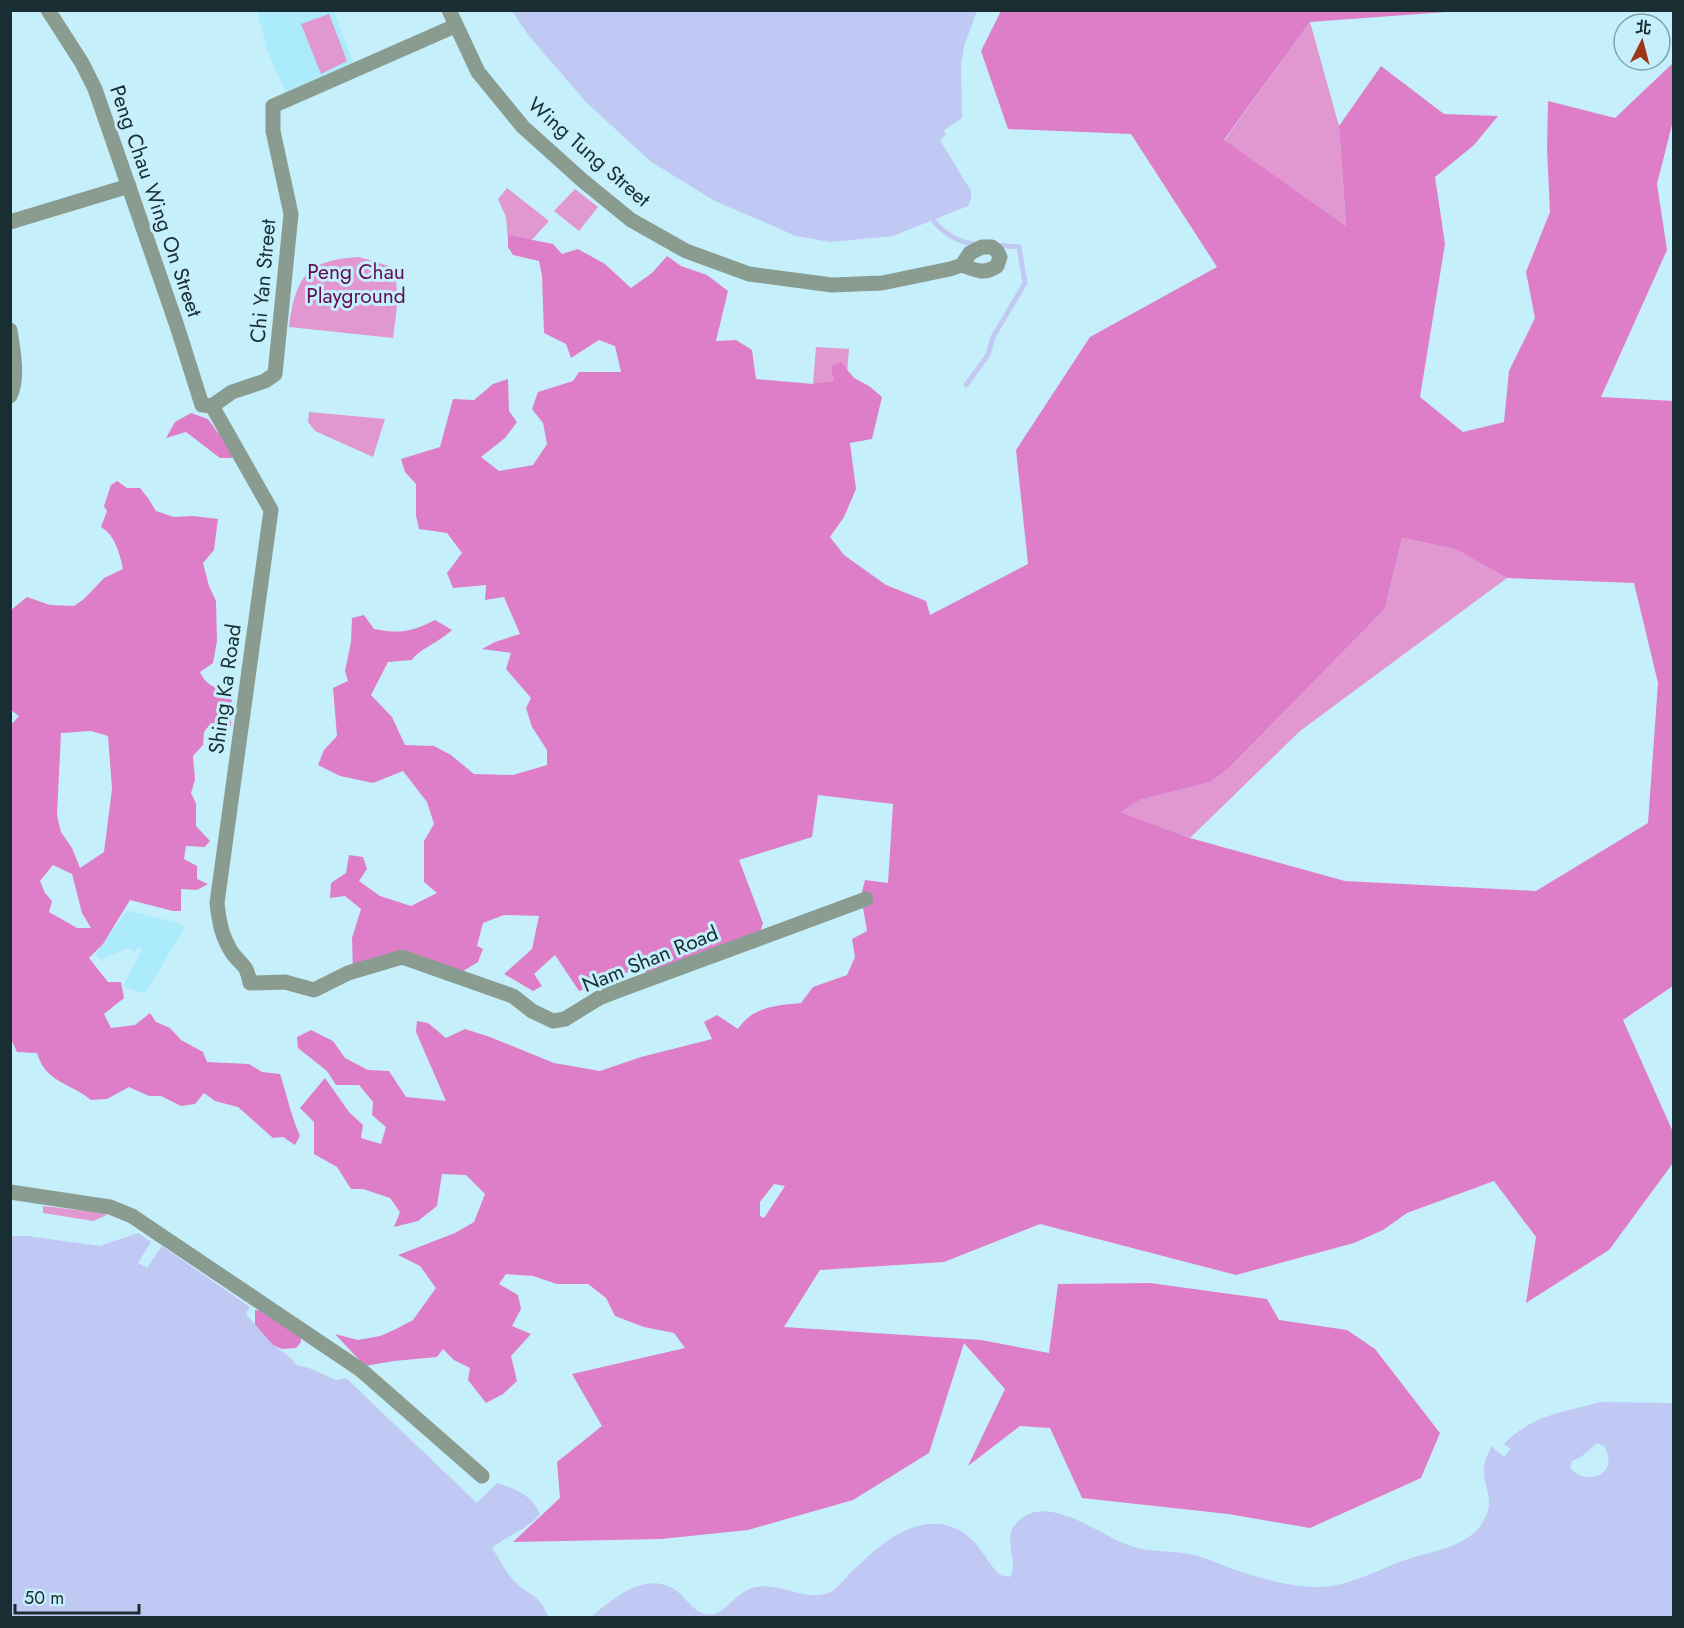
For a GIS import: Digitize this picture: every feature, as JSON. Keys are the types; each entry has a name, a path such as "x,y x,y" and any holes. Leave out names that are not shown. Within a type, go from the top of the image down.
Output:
{"street":[{"name":"Peng Chau Wing On Street","path":"48,10 82,63 95,89 202,405 212,406"},
{"name":"Wing Tung Street","path":"449,10 478,72 523,127 631,220 686,251 749,274 832,285 882,283 962,265"},
{"name":"Chi Yan Street","path":"212,406 232,392 265,381 275,374 291,214 273,131 273,106 455,26"},
{"path":"10,222 129,186"},
{"path":"10,330 15,366 14,384 10,396"},
{"name":"Shing Ka Road","path":"212,406 271,510 217,903 222,935 247,969 250,983"},
{"name":"Nam Shan Road","path":"250,983 285,982 314,990 348,973 402,957 513,996 539,1015 559,1021 617,991 866,899"},
{"path":"10,1192 110,1207 132,1216 361,1370 482,1476"}],"shaded area":[{"path":"257,11 334,11 353,62 286,92 268,53"},
{"path":"512,11 977,11 964,46 961,65 962,118 944,130 946,135 940,140 971,191 971,199 968,206 893,236 830,242 796,236 713,200 650,161 586,102 529,36"},
{"path":"1001,11 1460,11 1310,22 1224,140 1346,226 1339,126 1381,66 1444,114 1498,116 1474,145 1435,177 1445,244 1420,397 1463,432 1504,422 1509,371 1535,318 1526,272 1550,212 1547,149 1548,101 1615,118 1664,72 1672,72 1673,63 1673,121 1657,184 1667,250 1601,397 1673,401 1673,986 1623,1020 1673,1132 1673,1163 1609,1250 1526,1303 1536,1237 1494,1181 1407,1213 1383,1230 1354,1243 1236,1275 1040,1224 944,1262 820,1270 784,1327 981,1340 1049,1353 1058,1284 1150,1283 1267,1299 1279,1320 1347,1330 1375,1349 1440,1433 1421,1478 1310,1528 1228,1514 1082,1498 1050,1428 1020,1426 968,1466 1005,1389 964,1343 929,1453 853,1500 748,1530 661,1539 513,1542 560,1498 557,1462 602,1426 572,1374 685,1348 674,1333 644,1327 615,1316 606,1298 588,1284 557,1284 533,1276 506,1274 499,1284 518,1295 521,1309 512,1326 531,1334 511,1356 517,1381 503,1394 486,1403 468,1380 470,1368 454,1360 443,1349 437,1357 365,1366 335,1334 358,1340 380,1336 413,1320 436,1288 420,1266 398,1255 455,1233 474,1222 485,1194 466,1175 442,1174 437,1206 418,1221 394,1227 400,1212 390,1198 363,1189 351,1189 337,1167 314,1154 314,1122 300,1108 325,1078 349,1112 363,1125 361,1138 381,1144 386,1127 372,1115 373,1102 359,1085 336,1085 327,1071 298,1048 297,1037 311,1030 333,1041 345,1058 368,1070 389,1071 406,1097 446,1101 416,1032 417,1021 428,1023 446,1038 465,1029 554,1063 600,1071 641,1057 712,1039 704,1022 717,1015 738,1029 750,1016 766,1008 801,1003 813,987 847,975 855,957 852,939 867,931 861,896 865,880 888,883 893,804 818,795 812,837 739,860 763,923 759,935 652,972 629,972 579,991 555,955 534,974 542,986 533,991 504,974 532,949 539,916 504,915 483,923 477,946 483,949 478,962 460,973 402,962 353,972 352,938 361,909 345,896 330,898 331,883 346,873 349,855 363,857 367,869 359,881 380,896 411,906 437,893 424,882 424,841 434,824 427,802 403,771 373,783 340,776 318,765 324,750 337,736 333,688 348,681 345,671 351,642 352,618 364,615 374,629 383,631 405,631 435,620 452,630 412,660 388,662 371,695 392,717 405,745 434,746 451,755 474,774 513,775 547,765 547,750 532,727 526,708 531,698 506,669 511,653 482,649 520,634 504,597 485,600 486,585 453,588 447,573 462,553 447,533 419,529 416,516 416,484 405,472 401,459 440,447 453,399 474,400 493,384 508,379 509,411 517,422 505,438 481,457 499,471 533,465 547,444 543,423 532,409 538,392 573,381 579,372 621,372 615,346 599,340 571,358 566,344 544,333 542,276 539,261 513,255 508,247 508,235 553,244 562,254 578,249 605,264 631,288 652,273 667,256 681,266 707,275 728,291 716,341 736,340 752,350 756,379 813,384 834,381 831,367 841,362 854,378 869,386 882,397 872,439 850,443 856,489 844,517 830,537 844,555 886,585 926,601 930,615 1028,564 1016,450 1090,337 1217,267 1131,134 1008,129 981,51","holes":["1402,538 1455,549 1507,578 1634,583 1658,683 1648,823 1536,891 1345,881 1190,838 1120,812 1140,800 1211,782 1229,768 1385,609","774,1184 785,1186 764,1218 760,1216 760,1202"]},
{"path":"191,413 208,419 218,433 228,435 237,447 232,458 220,458 186,432 166,438 175,422"},
{"path":"117,481 127,488 140,488 156,511 174,517 193,516 218,519 214,550 203,563 216,601 217,641 213,663 200,672 213,686 232,688 231,726 211,723 204,732 203,745 193,756 195,780 191,793 196,803 196,826 210,841 205,847 186,846 184,859 197,866 197,879 208,884 197,890 181,889 181,911 130,900 103,944 89,958 108,982 121,982 124,998 104,1014 111,1028 135,1025 150,1013 156,1022 170,1028 181,1040 203,1052 207,1062 249,1064 262,1072 280,1074 300,1136 295,1145 283,1137 273,1138 238,1107 215,1101 204,1093 195,1104 181,1106 161,1096 149,1096 129,1087 107,1099 91,1100 52,1076 41,1063 37,1053 17,1052 11,1039 10,726 19,716 11,710 11,610 27,597 50,605 74,606 104,578 123,569 113,540 101,527 107,511 104,506 111,485","holes":["91,731 108,736 112,789 104,852 80,868 72,848 61,832 57,815 61,733","53,865 72,874 82,913 91,928 77,928 49,912 52,901 45,893 40,881"]},
{"path":"127,910 185,927 145,994 123,986 142,950 138,947 134,952 128,948 101,960 95,955"},
{"path":"138,1233 151,1242 138,1263 147,1268 162,1246 250,1307 246,1314 273,1345 291,1358 296,1365 336,1380 346,1378 477,1503 497,1483 517,1490 527,1497 540,1514 529,1525 492,1548 510,1576 541,1603 548,1617 11,1617 11,1236 100,1246"},
{"path":"255,1310 268,1311 300,1334 301,1342 296,1348 282,1349 263,1341 255,1325"},
{"path":"1600,1402 1673,1403 1673,1617 591,1617 609,1602 631,1589 654,1583 677,1591 693,1607 705,1614 718,1612 742,1593 756,1587 766,1586 804,1594 823,1594 833,1591 874,1551 890,1539 907,1530 924,1525 942,1525 961,1531 978,1546 1000,1575 1009,1577 1013,1566 1010,1544 1012,1529 1025,1516 1037,1512 1065,1515 1131,1546 1146,1550 1194,1555 1275,1581 1307,1587 1341,1584 1448,1547 1467,1538 1475,1532 1486,1516 1489,1502 1484,1468 1491,1446 1504,1457 1511,1449 1504,1444 1525,1427 1561,1412","holes":["1597,1443 1604,1446 1608,1465 1598,1476 1582,1476 1570,1467 1572,1461 1581,1457"]}],"green space":[{"path":"329,14 347,61 321,74 301,24"},
{"path":"1310,22 1339,126 1346,226 1224,141"},
{"path":"507,188 549,221 530,242 508,240 506,217 498,199"},
{"path":"575,189 598,207 579,231 554,211"},
{"name":"Peng Chau Playground","path":"359,257 392,267 397,294 393,338 289,327 295,295 307,274 315,267 327,262"},
{"path":"816,347 849,349 846,386 813,384"},
{"path":"309,412 385,419 373,457 315,431 308,422"},
{"path":"1402,538 1455,549 1507,578 1300,731 1190,838 1119,812 1140,800 1211,782 1229,768 1385,609"},
{"path":"43,1206 107,1215 93,1221 43,1213"}],"waterway":[{"path":"933,220 951,236 974,244"},
{"path":"966,385 988,355 993,337 1025,283 1019,247 995,245"}]}
